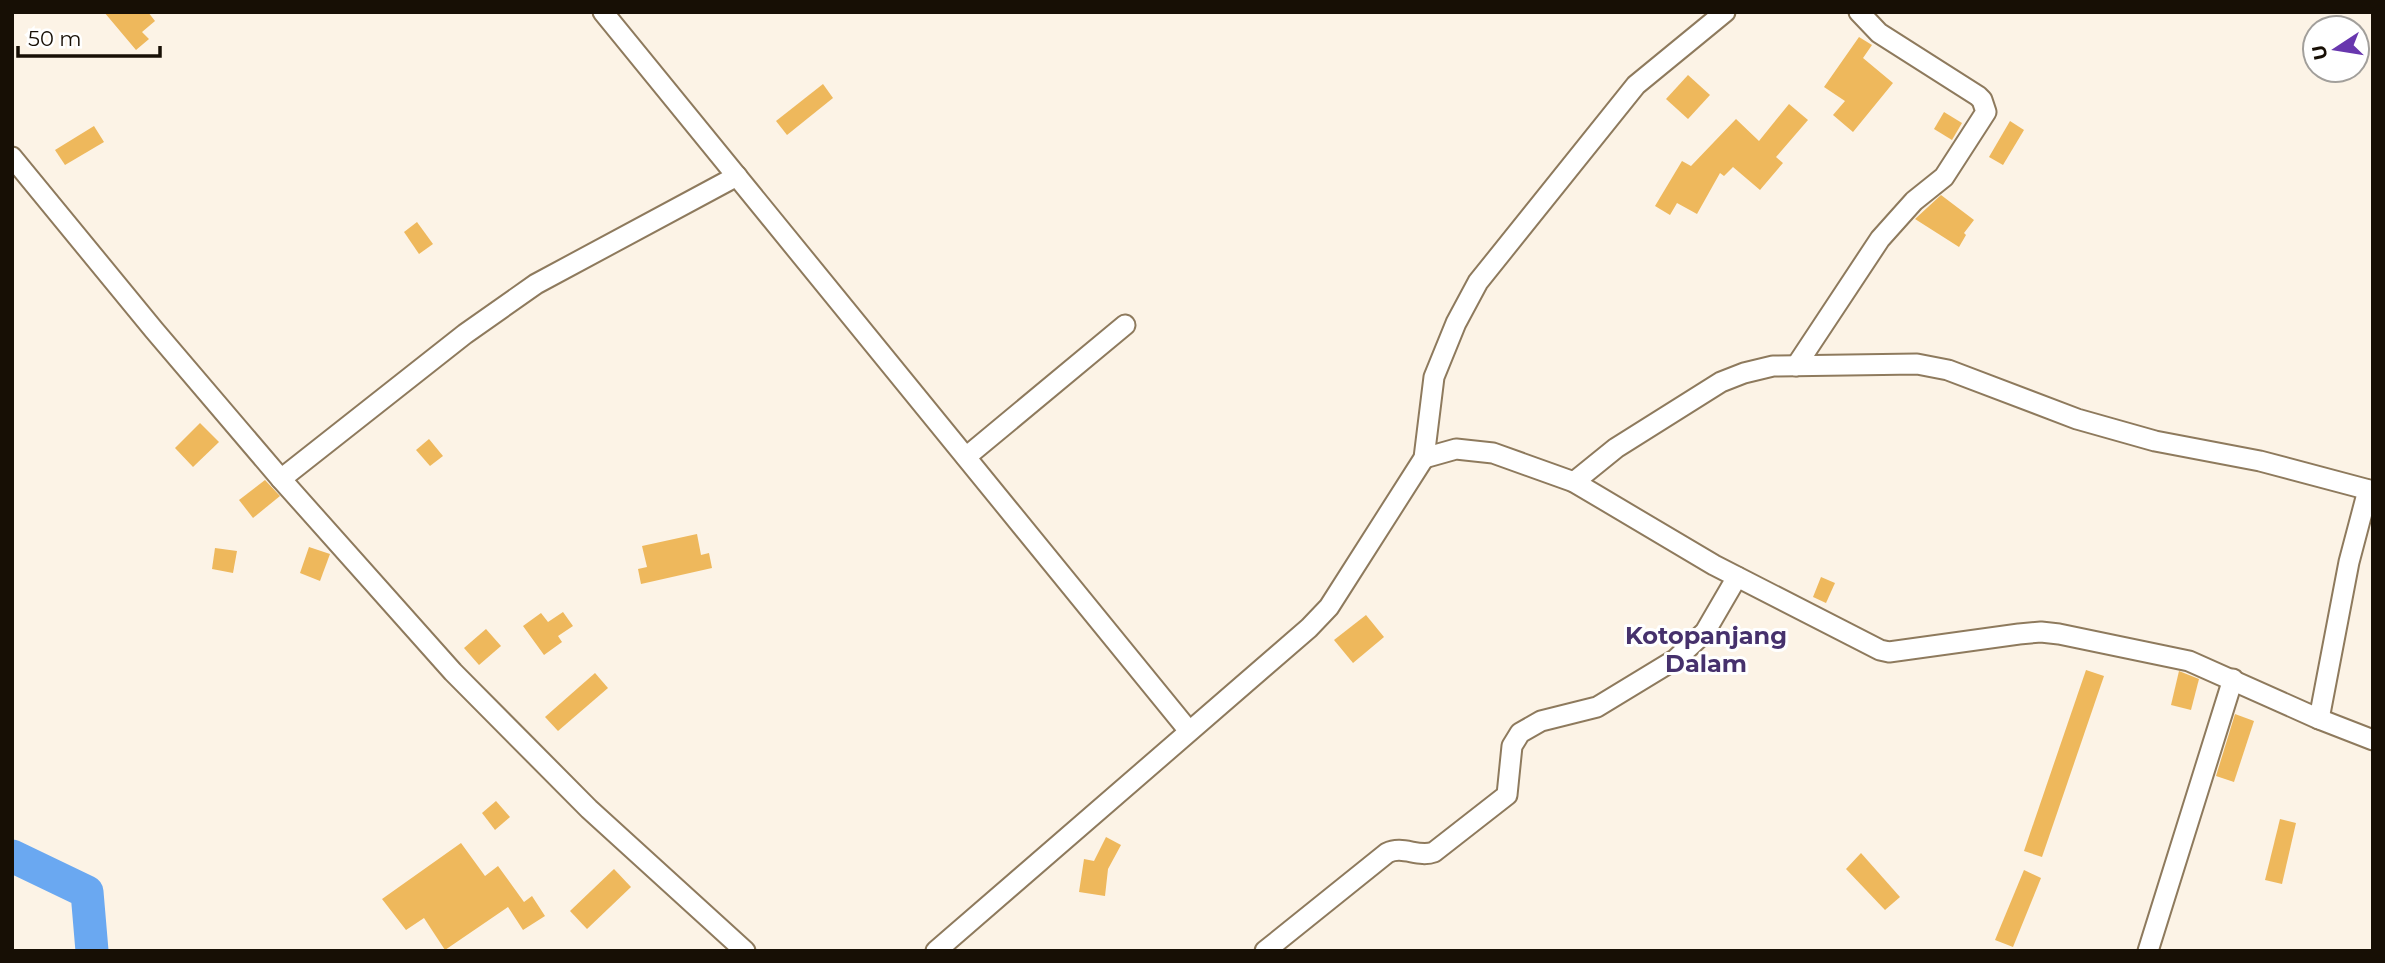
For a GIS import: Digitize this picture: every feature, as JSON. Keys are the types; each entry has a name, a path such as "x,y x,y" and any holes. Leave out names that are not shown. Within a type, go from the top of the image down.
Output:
{"street":[{"path":"603,12 1189,731"},
{"path":"936,951 1309,628 1329,607 1341,584 1424,458 1434,377 1456,323 1478,282 1636,85 1725,12"},
{"path":"1796,366 1881,239 1913,201 1944,177 1986,113 1978,96 1879,33 1859,12"},
{"path":"12,157 145,320 281,479 453,672 589,809 745,951"},
{"path":"281,479 465,334 536,285 737,176"},
{"path":"966,457 1125,325"},
{"path":"1574,482 1616,447 1721,382 1744,373 1773,366 1917,364 1948,370 2077,419 2155,441 2260,461 2370,490 2349,562 2319,719"},
{"path":"1424,458 1456,449 1493,453 1574,482 1737,577 1889,652 2019,634 2059,634 2189,661 2373,740"},
{"path":"1265,951 1387,853 1401,850 1424,855 1434,852 1497,804 1509,791 1512,746 1520,733 1541,721 1597,707 1676,659 1706,632 1737,577"},
{"path":"2148,951 2233,679"}],"building":[{"path":"104,12 148,12 155,21 142,32 149,39 136,50"},
{"path":"1859,37 1872,45 1863,58 1893,83 1853,132 1833,115 1845,101 1824,87"},
{"path":"1688,75 1710,95 1688,119 1666,99"},
{"path":"823,84 833,98 787,135 776,121"},
{"path":"1789,104 1808,120 1776,157 1783,163 1760,190 1733,167 1724,176 1720,173 1697,214 1677,203 1670,215 1655,206 1682,161 1691,166 1736,119 1759,141"},
{"path":"1944,112 1962,123 1952,140 1934,129"},
{"path":"2010,121 2024,130 2003,165 1989,157"},
{"path":"94,126 104,142 65,165 55,150"},
{"path":"1941,195 1974,220 1964,233 1966,235 1959,247 1915,219"},
{"path":"417,222 433,244 419,254 404,232"},
{"path":"200,423 219,442 193,467 175,448"},
{"path":"429,439 443,456 430,466 416,450"},
{"path":"265,480 280,496 253,518 239,500"},
{"path":"697,534 701,555 709,553 712,568 641,584 638,569 647,567 642,546"},
{"path":"309,547 330,554 320,581 300,573"},
{"path":"215,548 237,551 233,573 212,569"},
{"path":"1821,577 1835,583 1826,603 1813,597"},
{"path":"563,612 573,626 558,636 562,642 544,655 523,626 541,613 548,622"},
{"path":"1366,615 1384,637 1353,663 1334,640"},
{"path":"486,629 501,646 479,665 464,648"},
{"path":"2086,670 2104,676 2042,857 2024,851"},
{"path":"2179,671 2199,679 2191,710 2171,705"},
{"path":"595,673 608,688 558,731 545,717"},
{"path":"2235,714 2254,721 2234,782 2216,776"},
{"path":"496,801 510,817 495,830 482,813"},
{"path":"2280,819 2296,823 2282,884 2265,880"},
{"path":"1106,837 1121,845 1108,869 1105,896 1079,892 1084,859 1094,861"},
{"path":"461,843 485,876 498,866 524,902 532,896 545,916 523,930 508,907 445,950 424,918 406,930 382,899"},
{"path":"1861,853 1900,897 1885,910 1846,869"},
{"path":"614,869 631,887 587,929 570,911"},
{"path":"2024,870 2041,878 2013,947 1995,940"}],"waterway":[{"path":"12,856 87,892 92,951"}],"district":[{"name":"Kotopanjang Dalam","path":"1706,649"}]}
